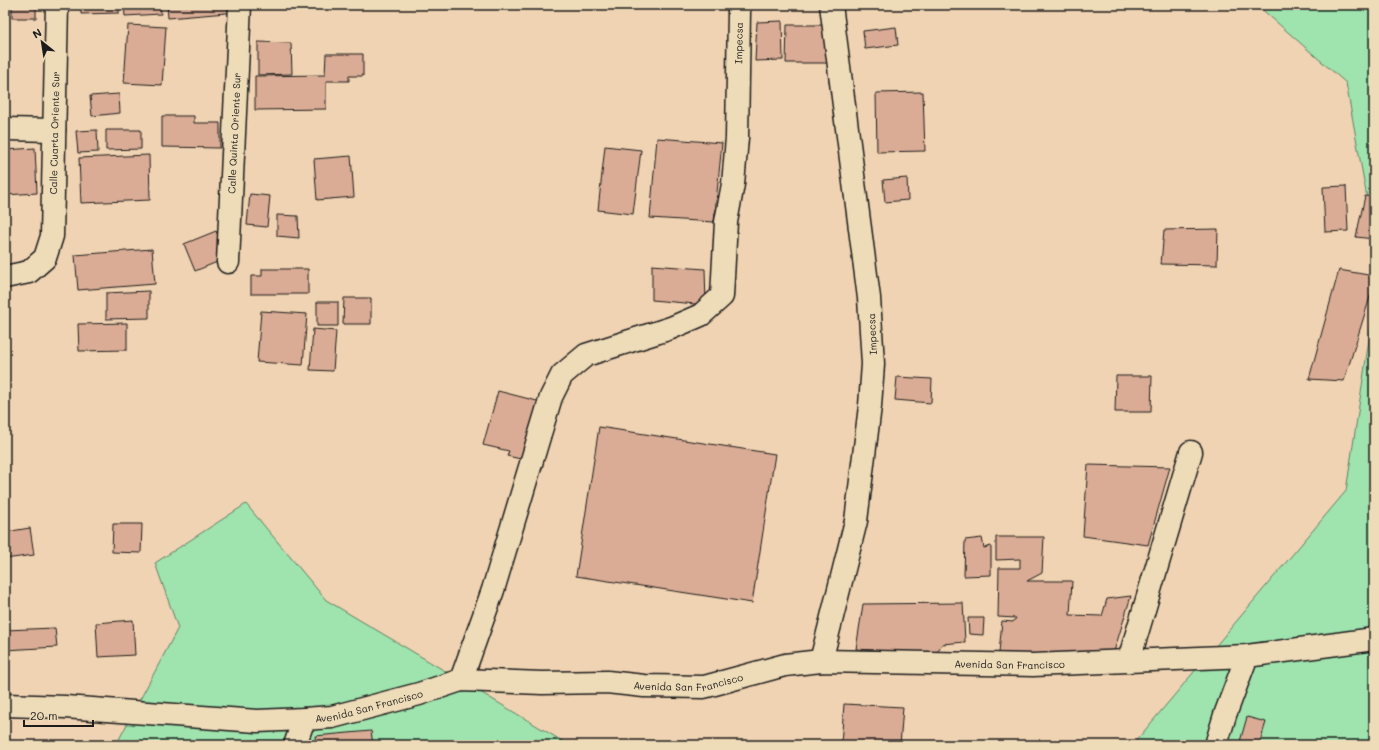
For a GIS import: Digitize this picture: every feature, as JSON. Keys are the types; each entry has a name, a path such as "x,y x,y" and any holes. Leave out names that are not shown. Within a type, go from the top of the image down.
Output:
{"street":[{"name":"Calle Cuarta Oriente Sur","path":"5,277 29,272 45,258 52,236 57,5"},
{"name":"Calle Quinta Oriente Sur","path":"228,262 240,5"},
{"name":"Impecsa","path":"461,680 493,590 551,397 562,375 586,355 671,328 700,315 722,296 726,222 733,184 737,138 740,5"},
{"name":"Impecsa","path":"821,660 856,521 874,364 870,298 831,5"},
{"path":"5,129 54,130"},
{"path":"1129,660 1191,452"},
{"name":"Avenida San Francisco","path":"5,704 257,721 304,719 339,715 419,694 461,680 542,683 607,682 644,686 704,687 785,665 821,660 1033,665 1247,656 1374,639"},
{"path":"1216,745 1225,715 1247,656"},
{"path":"295,745 304,719"}],"green space":[{"path":"1257,5 1374,5 1374,236 1346,83"},
{"path":"1374,307 1374,745 1131,745 1346,491"},
{"path":"246,504 326,600 569,745 116,745 178,628 155,563"}],"building":[{"path":"12,5 36,5 36,18 12,18"},
{"path":"81,5 119,5 119,13 81,14"},
{"path":"124,5 160,5 161,14 125,16"},
{"path":"167,5 237,5 238,12 168,18"},
{"path":"782,21 783,60 755,61 757,22"},
{"path":"128,25 166,27 162,85 124,83"},
{"path":"787,25 832,25 831,63 786,63"},
{"path":"896,27 898,45 865,49 863,31"},
{"path":"258,42 291,43 292,74 258,75"},
{"path":"326,54 363,54 363,76 349,76 349,81 326,81 326,109 255,110 255,76 325,75"},
{"path":"923,92 925,151 877,152 876,93"},
{"path":"119,94 120,113 92,116 90,96"},
{"path":"162,116 194,116 194,123 220,123 220,148 162,147"},
{"path":"97,130 98,152 78,153 76,131"},
{"path":"106,130 141,130 141,149 106,150"},
{"path":"657,138 722,143 714,222 650,218"},
{"path":"605,146 641,150 633,214 598,210"},
{"path":"35,148 37,193 5,195 5,150"},
{"path":"149,155 150,200 81,203 79,158"},
{"path":"351,156 354,197 317,200 314,159"},
{"path":"907,178 908,200 885,202 883,180"},
{"path":"1346,186 1348,231 1325,232 1323,187"},
{"path":"250,194 270,196 267,227 247,225"},
{"path":"1365,196 1374,197 1374,239 1356,237"},
{"path":"277,215 298,216 299,238 277,236"},
{"path":"1218,229 1217,265 1161,264 1164,230"},
{"path":"216,231 227,258 195,271 184,244"},
{"path":"152,249 155,284 78,290 75,255"},
{"path":"652,265 705,269 706,305 652,300"},
{"path":"262,269 308,269 308,294 251,294 251,276 262,276"},
{"path":"1339,270 1374,276 1374,284 1344,381 1309,379"},
{"path":"149,291 149,318 106,319 106,293"},
{"path":"344,298 371,298 371,324 343,324"},
{"path":"317,302 338,302 338,326 317,326"},
{"path":"261,311 307,314 303,365 257,362"},
{"path":"127,323 127,350 79,351 78,324"},
{"path":"313,329 336,331 333,371 310,370"},
{"path":"1116,376 1152,376 1151,412 1115,412"},
{"path":"897,377 932,379 931,403 895,400"},
{"path":"498,391 545,403 530,461 507,456 509,451 483,445"},
{"path":"599,427 775,454 752,603 576,576"},
{"path":"1088,465 1170,467 1148,545 1083,536"},
{"path":"113,524 142,524 141,553 112,552"},
{"path":"30,528 34,555 5,559 5,532"},
{"path":"996,537 1044,537 1042,573 1027,581 1072,581 1070,615 1102,616 1107,599 1131,596 1112,658 999,653 1002,621 1013,622 1016,618 998,617 999,568 1020,568 1020,559 996,560"},
{"path":"982,538 984,548 991,546 991,575 964,576 965,540"},
{"path":"963,603 965,642 942,644 936,654 856,649 863,604"},
{"path":"968,618 984,618 983,635 969,634"},
{"path":"133,620 135,655 98,657 96,623"},
{"path":"55,628 57,647 5,650 5,630"},
{"path":"844,704 903,707 900,745 841,745"},
{"path":"1247,717 1266,722 1259,745 1239,745"},
{"path":"371,731 373,745 316,745 315,736"}]}
